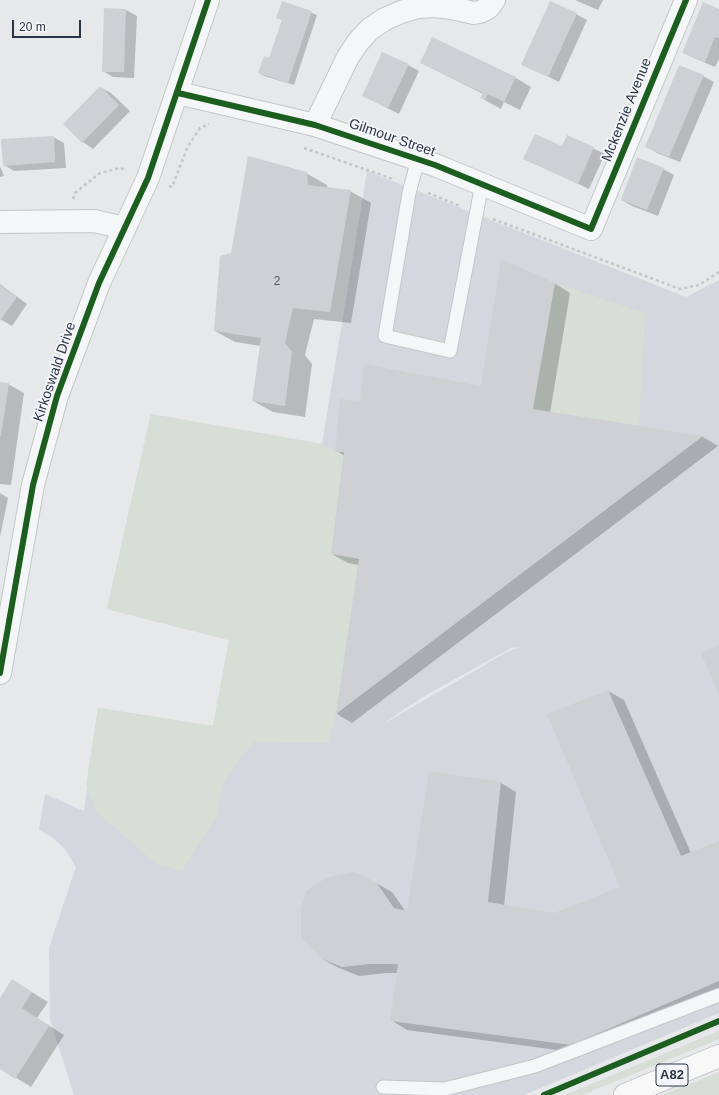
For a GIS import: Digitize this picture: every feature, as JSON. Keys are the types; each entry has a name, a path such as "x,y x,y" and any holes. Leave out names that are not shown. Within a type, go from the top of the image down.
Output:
{"main road":[{"name":"A82","path":"625,1095 719,1056"}],"street":[{"name":"Kirkoswald Drive","path":"0,673 33,485 57,396 99,283 148,178 208,0"},
{"path":"315,125 348,57 358,42 370,29 385,19 418,7 435,6 474,13 488,8 494,0"},
{"name":"Mckenzie Avenue","path":"591,229 686,0"},
{"name":"Gilmour Street","path":"178,92 315,125 418,159 591,229"},
{"path":"0,222 94,221 125,228"}],"lane":[{"path":"418,159 411,186 385,336 450,351 482,184"},
{"path":"383,1087 445,1089 535,1066 719,996"}],"path":[{"path":"65,222 75,193 100,173 120,168 172,187 188,146 200,128 212,123"},
{"path":"302,147 411,186 680,289 699,285 719,272"}],"shaded area":[{"path":"367,171 686,297 719,280 719,1013 524,1095 74,1095 50,1020 49,948 76,867 64,848 52,837 39,830 45,794 84,811 98,708 213,726 229,640 107,609 151,414 322,444","holes":["520,647 505,653 380,726 421,698 511,648"]},
{"path":"555,283 645,313 639,426 533,409"},
{"path":"151,414 322,444 335,452 344,452 331,554 359,559 336,714 328,743 253,742 222,784 218,815 182,871 155,863 96,811 86,785 98,708 213,726 229,640 107,609"},
{"path":"719,1031 719,1039 582,1095 565,1095"},
{"path":"719,1072 719,1095 663,1095"}],"building":[{"path":"282,1 312,11 288,83 258,73 264,56 269,58 282,20 276,18"},
{"path":"550,1 577,13 548,77 521,65"},
{"path":"703,2 719,9 719,38 715,37 705,62 682,53"},
{"path":"104,8 126,9 124,72 102,72"},
{"path":"432,37 516,77 504,102 488,94 485,100 480,98 483,93 420,63"},
{"path":"382,52 409,64 388,108 362,96"},
{"path":"679,65 704,75 669,157 645,147"},
{"path":"100,86 119,105 82,143 63,124"},
{"path":"535,134 562,146 567,135 594,147 578,184 523,159"},
{"path":"54,136 55,162 3,166 1,139"},
{"path":"248,156 307,172 308,185 351,190 330,312 293,308 285,343 292,352 285,406 252,401 261,338 214,331 220,256 231,253"},
{"path":"637,157 664,168 647,210 621,200"},
{"path":"501,259 555,283 533,409 703,436 336,714 359,559 331,554 344,452 335,452 340,399 360,401 364,364 481,386"},
{"path":"0,285 17,297 0,321"},
{"path":"0,382 9,383 1,436 0,436"},
{"path":"719,645 719,695 701,653"},
{"path":"608,690 681,856 719,841 719,981 571,1045 390,1021 398,964 370,964 342,967 322,959 301,938 301,910 306,891 326,878 354,872 376,882 394,908 407,911 429,771 501,782 488,902 554,913 620,887 547,714"},
{"path":"12,979 32,992 22,1008 49,1026 15,1079 0,1069 0,998"}],"cycle path":[{"path":"0,673 33,485 57,396 99,283 148,178 208,0"},
{"path":"178,93 315,125 435,165 591,229 686,0"},
{"path":"544,1095 719,1021"}]}
